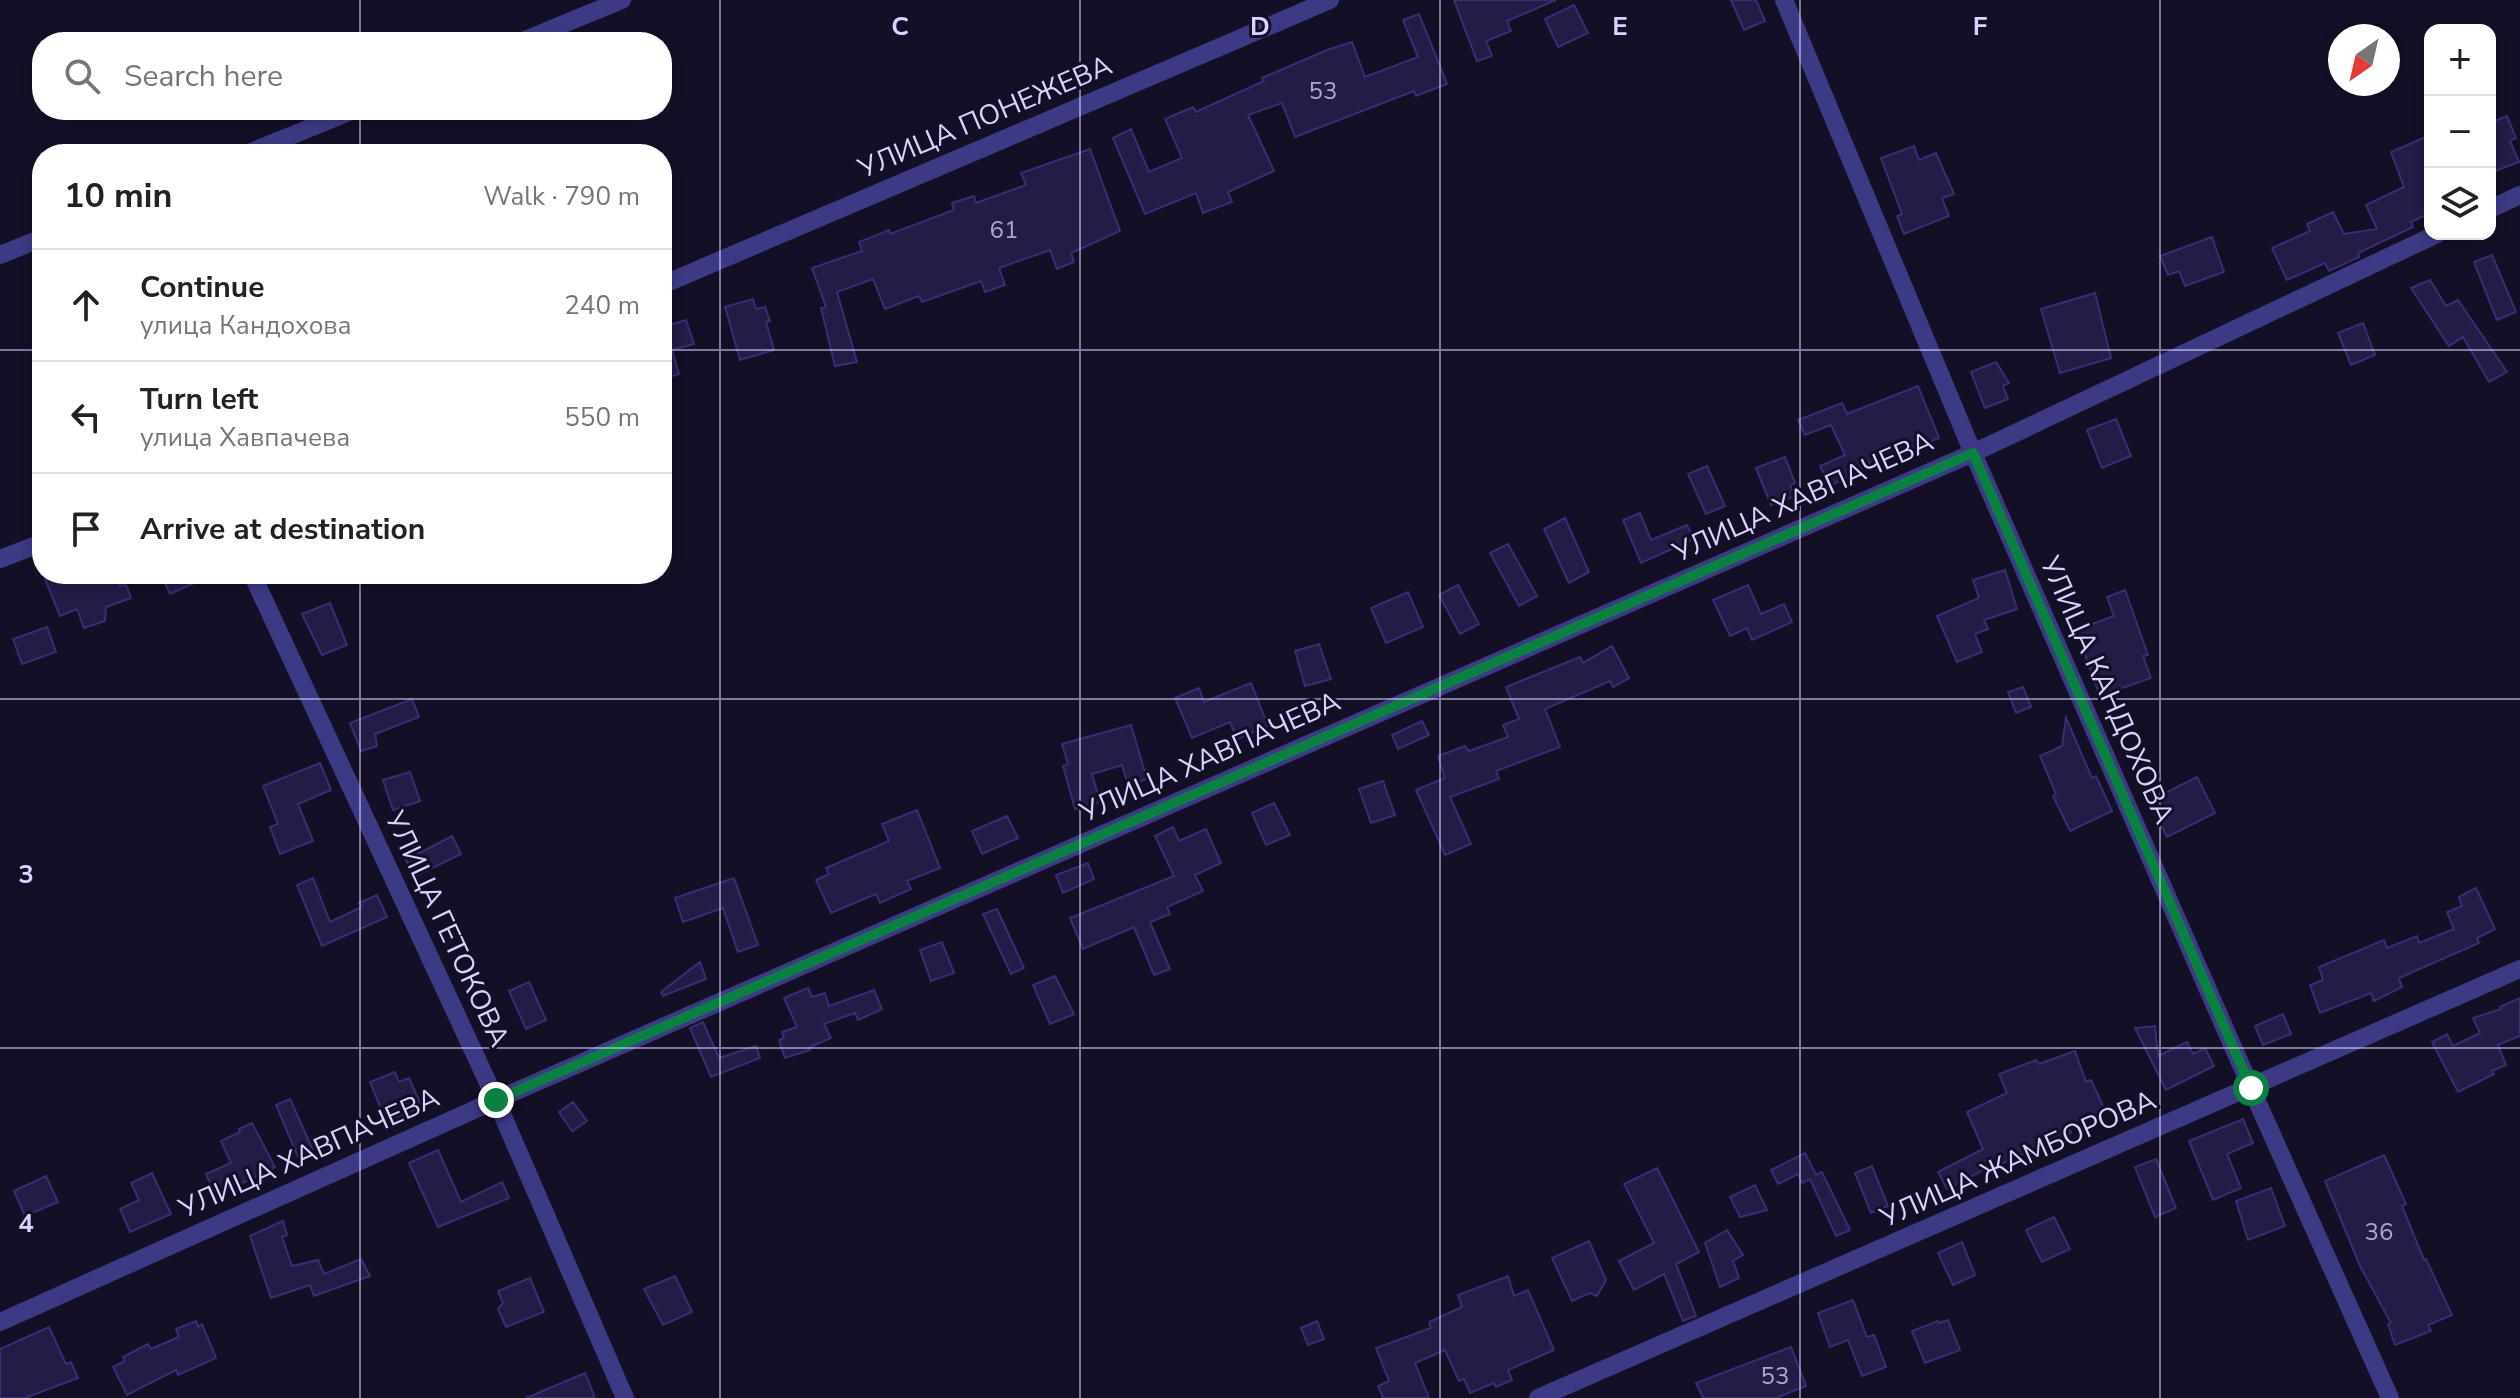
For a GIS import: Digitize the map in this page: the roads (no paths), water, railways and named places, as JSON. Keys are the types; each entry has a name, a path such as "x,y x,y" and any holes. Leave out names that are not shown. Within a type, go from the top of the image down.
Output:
{"street":[{"path":"544,32 622,0"},
{"name":"УЛИЦА ПОНЕЖЕВА","path":"672,281 1330,0"},
{"name":"УЛИЦА КАНДОХОВА","path":"1784,0 1973,453 2390,1398"},
{"path":"271,144 329,120"},
{"path":"2496,206 2520,195"},
{"name":"УЛИЦА ХАВПАЧЕВА","path":"0,1322 496,1100 1973,453 2424,240"},
{"path":"0,255 32,242"},
{"path":"0,559 32,547"},
{"name":"УЛИЦА ГЕТОКОВА","path":"257,584 496,1100 625,1398"},
{"name":"УЛИЦА ЖАМБОРОВА","path":"1538,1398 2520,969"}]}
